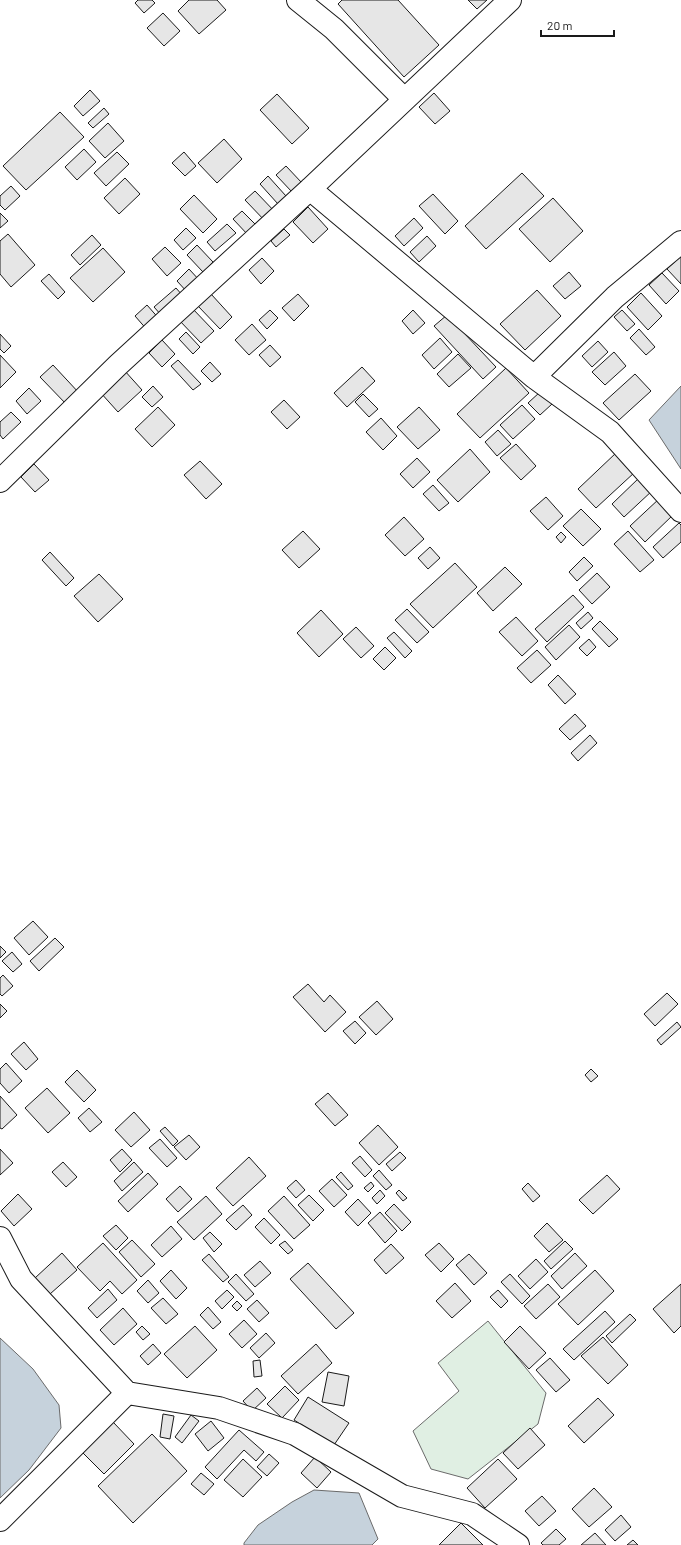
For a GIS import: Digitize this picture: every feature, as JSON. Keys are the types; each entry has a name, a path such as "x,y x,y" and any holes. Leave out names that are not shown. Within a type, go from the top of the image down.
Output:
{"street":[{"path":"298,0 334,29 404,99"},
{"path":"0,481 118,364 310,189 510,0"},
{"path":"310,189 534,377 610,432 681,512"},
{"path":"534,377 615,297 681,242"},
{"path":"0,1238 20,1279 127,1393 219,1408 295,1434 402,1496 472,1514 518,1545"},
{"path":"0,1520 127,1393"}],"green space":[{"path":"488,1321 546,1393 538,1424 468,1479 431,1469 413,1431 459,1391 438,1363"}],"shaded area":[{"path":"681,386 681,469 649,420"},
{"path":"0,1338 33,1369 59,1405 61,1428 29,1470 0,1498"},
{"path":"314,1490 359,1493 378,1539 372,1545 244,1545 258,1525 292,1502"}],"building":[{"path":"138,0 152,0 155,3 144,13 135,3"},
{"path":"189,0 217,0 226,10 199,34 178,11"},
{"path":"342,0 398,0 439,45 404,77 338,4"},
{"path":"468,0 487,0 477,9"},
{"path":"163,13 180,31 164,46 147,28"},
{"path":"90,90 100,101 83,116 74,106"},
{"path":"434,93 450,111 435,124 419,107"},
{"path":"277,94 309,128 292,144 260,110"},
{"path":"104,108 109,114 93,128 88,123"},
{"path":"60,112 84,137 26,190 3,166"},
{"path":"108,123 124,141 105,158 89,141"},
{"path":"224,139 242,159 217,183 198,163"},
{"path":"84,149 96,162 77,180 65,167"},
{"path":"117,152 129,164 106,186 94,173"},
{"path":"184,152 196,166 185,176 172,163"},
{"path":"286,166 302,183 292,192 276,175"},
{"path":"522,173 544,196 486,249 465,226"},
{"path":"268,176 286,196 278,204 260,184"},
{"path":"125,178 140,194 119,214 104,198"},
{"path":"11,186 20,196 5,210 0,205 0,196"},
{"path":"255,191 277,214 267,223 245,200"},
{"path":"433,194 458,221 445,234 419,206"},
{"path":"194,195 217,219 203,233 180,209"},
{"path":"553,198 583,231 550,262 519,229"},
{"path":"308,207 328,229 313,243 293,222"},
{"path":"242,211 258,227 249,236 233,219"},
{"path":"0,213 8,221 0,228"},
{"path":"414,218 423,228 404,246 395,236"},
{"path":"227,224 236,233 215,251 207,242"},
{"path":"186,228 196,238 183,250 174,240"},
{"path":"284,229 290,235 276,247 271,241"},
{"path":"8,234 35,265 11,287 0,274 0,241"},
{"path":"92,235 101,245 80,265 71,255"},
{"path":"427,236 436,246 419,262 410,252"},
{"path":"197,245 213,262 203,272 187,255"},
{"path":"165,247 181,263 167,276 152,259"},
{"path":"103,248 125,272 93,302 70,278"},
{"path":"681,256 681,284 667,269"},
{"path":"262,258 274,271 261,284 249,270"},
{"path":"189,269 201,282 188,293 177,281"},
{"path":"569,272 581,286 565,299 553,286"},
{"path":"662,273 679,291 666,304 649,285"},
{"path":"49,274 65,292 58,299 41,281"},
{"path":"176,288 183,296 162,316 154,307"},
{"path":"537,290 561,316 525,350 500,324"},
{"path":"641,293 662,316 648,330 627,307"},
{"path":"211,294 232,317 220,329 198,306"},
{"path":"298,294 309,306 294,321 282,308"},
{"path":"147,305 161,321 149,332 135,316"},
{"path":"191,307 214,331 201,343 178,319"},
{"path":"270,310 278,318 267,329 259,320"},
{"path":"413,310 425,323 413,334 402,321"},
{"path":"622,310 635,324 627,331 614,317"},
{"path":"447,315 496,367 483,379 434,326"},
{"path":"252,324 266,340 249,355 235,340"},
{"path":"639,329 655,347 646,355 630,338"},
{"path":"186,332 200,347 193,354 179,339"},
{"path":"0,334 11,346 4,353 0,349"},
{"path":"440,338 452,352 434,369 422,355"},
{"path":"162,340 175,354 162,367 149,353"},
{"path":"598,341 608,352 592,367 582,356"},
{"path":"270,345 281,357 270,367 259,355"},
{"path":"614,352 626,366 605,385 592,372"},
{"path":"458,354 471,368 449,387 437,374"},
{"path":"0,355 16,372 0,388"},
{"path":"178,360 201,384 193,390 171,366"},
{"path":"210,362 221,374 212,382 201,371"},
{"path":"53,365 80,394 68,406 40,377"},
{"path":"362,367 375,381 347,407 334,393"},
{"path":"506,368 529,393 480,438 457,414"},
{"path":"124,370 142,390 118,412 100,392"},
{"path":"635,374 651,391 619,420 603,403"},
{"path":"153,386 163,397 152,407 142,397"},
{"path":"29,388 41,401 27,414 16,401"},
{"path":"540,392 552,404 540,415 528,403"},
{"path":"363,394 378,409 369,417 355,402"},
{"path":"284,400 300,417 287,429 271,412"},
{"path":"522,405 535,419 513,439 500,425"},
{"path":"158,407 175,425 152,447 135,429"},
{"path":"419,407 440,430 418,449 397,427"},
{"path":"11,412 21,422 3,439 0,435 0,422"},
{"path":"381,418 397,436 383,450 366,432"},
{"path":"498,430 511,444 497,456 485,442"},
{"path":"516,444 536,466 521,480 500,458"},
{"path":"470,449 490,472 458,502 437,480"},
{"path":"617,452 635,472 596,508 578,489"},
{"path":"417,458 430,472 413,488 400,474"},
{"path":"200,461 222,484 206,499 184,475"},
{"path":"34,464 49,480 35,492 21,477"},
{"path":"640,477 653,490 624,517 612,504"},
{"path":"433,485 449,503 439,511 423,494"},
{"path":"546,497 563,516 548,530 530,511"},
{"path":"660,498 674,514 645,542 630,526"},
{"path":"581,509 601,529 583,546 563,526"},
{"path":"404,517 424,539 405,556 385,535"},
{"path":"679,523 681,525 681,542 663,558 653,547"},
{"path":"303,531 320,549 299,568 282,550"},
{"path":"628,531 654,560 640,572 614,544"},
{"path":"561,532 566,537 561,543 556,537"},
{"path":"430,547 440,558 428,569 418,558"},
{"path":"50,552 74,578 66,586 42,560"},
{"path":"584,557 593,566 577,581 569,572"},
{"path":"455,563 477,587 433,628 410,604"},
{"path":"505,567 522,584 493,611 477,593"},
{"path":"597,573 610,587 592,604 579,590"},
{"path":"99,574 123,599 98,622 74,596"},
{"path":"573,595 584,607 547,642 535,629"},
{"path":"407,609 429,632 417,643 395,620"},
{"path":"321,610 343,634 319,657 297,633"},
{"path":"588,612 593,618 581,629 576,623"},
{"path":"516,617 538,641 522,656 499,632"},
{"path":"600,621 618,639 609,647 592,629"},
{"path":"569,625 580,637 556,660 545,647"},
{"path":"356,627 374,646 361,658 343,639"},
{"path":"394,632 412,651 405,658 387,638"},
{"path":"589,639 596,647 587,656 579,648"},
{"path":"385,647 396,658 384,670 373,659"},
{"path":"537,650 551,665 531,683 517,668"},
{"path":"558,675 576,694 565,704 548,685"},
{"path":"575,714 586,726 570,740 559,729"},
{"path":"590,735 597,743 578,761 571,753"},
{"path":"33,921 48,937 29,955 14,938"},
{"path":"55,938 64,947 39,971 30,961"},
{"path":"0,946 6,952 0,958"},
{"path":"12,952 22,964 13,972 2,961"},
{"path":"3,975 13,986 2,996 0,994 0,978"},
{"path":"308,984 324,1002 330,995 346,1012 325,1032 293,997"},
{"path":"667,993 678,1004 655,1026 644,1014"},
{"path":"377,1001 393,1019 376,1035 359,1017"},
{"path":"0,1004 7,1011 0,1018"},
{"path":"355,1021 366,1033 355,1044 343,1031"},
{"path":"677,1022 681,1027 661,1045 657,1040"},
{"path":"24,1042 38,1059 26,1070 11,1054"},
{"path":"6,1063 22,1081 9,1093 0,1083 0,1069"},
{"path":"591,1069 598,1076 591,1082 585,1075"},
{"path":"77,1070 96,1090 84,1102 65,1082"},
{"path":"47,1088 70,1113 48,1133 25,1108"},
{"path":"328,1093 348,1115 335,1126 315,1104"},
{"path":"0,1096 17,1115 2,1129 0,1128"},
{"path":"89,1108 102,1122 90,1132 78,1118"},
{"path":"134,1112 150,1130 131,1147 115,1130"},
{"path":"378,1125 398,1147 379,1165 359,1143"},
{"path":"165,1127 178,1141 173,1146 160,1131"},
{"path":"189,1135 200,1147 186,1160 174,1147"},
{"path":"160,1139 177,1158 167,1167 149,1148"},
{"path":"0,1149 13,1163 0,1175"},
{"path":"122,1149 132,1160 120,1172 110,1160"},
{"path":"400,1152 406,1158 392,1171 386,1164"},
{"path":"360,1156 372,1170 365,1177 352,1163"},
{"path":"249,1157 266,1176 233,1206 216,1188"},
{"path":"63,1162 77,1177 66,1187 52,1172"},
{"path":"134,1162 143,1172 122,1191 114,1181"},
{"path":"379,1170 392,1185 386,1190 373,1176"},
{"path":"341,1172 353,1186 348,1190 336,1177"},
{"path":"148,1173 158,1184 128,1212 118,1201"},
{"path":"607,1175 620,1189 593,1214 579,1200"},
{"path":"332,1179 347,1195 334,1207 319,1191"},
{"path":"296,1180 305,1190 296,1198 287,1188"},
{"path":"371,1182 374,1186 368,1192 364,1188"},
{"path":"528,1183 540,1196 533,1202 522,1189"},
{"path":"180,1186 192,1199 178,1212 166,1199"},
{"path":"380,1190 385,1196 377,1204 372,1198"},
{"path":"399,1190 407,1198 403,1201 396,1193"},
{"path":"18,1194 32,1209 14,1226 1,1211"},
{"path":"309,1195 324,1210 313,1221 298,1205"},
{"path":"206,1196 222,1214 194,1240 177,1222"},
{"path":"284,1196 310,1225 294,1239 268,1211"},
{"path":"358,1199 371,1213 358,1226 345,1212"},
{"path":"394,1204 411,1222 402,1231 385,1213"},
{"path":"243,1205 252,1215 236,1230 226,1220"},
{"path":"380,1212 397,1231 385,1243 368,1223"},
{"path":"264,1218 280,1235 271,1244 255,1227"},
{"path":"547,1223 563,1240 549,1252 534,1236"},
{"path":"116,1225 128,1238 116,1250 103,1236"},
{"path":"171,1226 182,1239 162,1257 151,1245"},
{"path":"210,1232 222,1244 214,1252 203,1238"},
{"path":"132,1240 155,1264 141,1277 119,1252"},
{"path":"285,1241 293,1250 288,1254 279,1245"},
{"path":"565,1241 573,1249 551,1269 544,1261"},
{"path":"103,1243 137,1280 122,1294 110,1281 100,1291 77,1267"},
{"path":"439,1243 454,1259 441,1272 425,1255"},
{"path":"391,1244 404,1258 386,1274 374,1260"},
{"path":"62,1253 77,1270 50,1294 35,1278"},
{"path":"575,1253 587,1266 562,1289 551,1276"},
{"path":"209,1254 229,1277 223,1282 202,1260"},
{"path":"469,1254 487,1273 474,1285 456,1265"},
{"path":"536,1259 548,1272 530,1289 518,1276"},
{"path":"260,1261 271,1273 255,1287 244,1275"},
{"path":"308,1263 354,1313 336,1329 290,1279"},
{"path":"171,1270 187,1288 176,1299 160,1281"},
{"path":"595,1270 614,1291 578,1325 558,1304"},
{"path":"236,1274 254,1294 246,1301 228,1282"},
{"path":"510,1274 530,1296 522,1304 501,1282"},
{"path":"148,1280 159,1293 148,1303 137,1291"},
{"path":"455,1283 471,1301 452,1318 436,1301"},
{"path":"548,1284 560,1297 536,1319 524,1306"},
{"path":"681,1284 681,1326 674,1333 653,1309"},
{"path":"108,1289 117,1300 97,1318 88,1308"},
{"path":"227,1290 234,1297 222,1309 215,1301"},
{"path":"498,1290 508,1301 501,1308 490,1297"},
{"path":"163,1298 178,1314 166,1324 151,1308"},
{"path":"257,1300 269,1313 259,1322 247,1309"},
{"path":"237,1301 242,1306 237,1311 232,1306"},
{"path":"208,1307 221,1322 213,1329 200,1315"},
{"path":"123,1308 137,1324 114,1345 100,1330"},
{"path":"605,1311 615,1322 574,1360 563,1349"},
{"path":"630,1314 636,1320 612,1343 606,1336"},
{"path":"244,1320 257,1334 242,1348 229,1334"},
{"path":"142,1326 150,1334 143,1340 136,1332"},
{"path":"195,1326 217,1350 187,1378 164,1354"},
{"path":"520,1326 546,1353 529,1369 504,1342"},
{"path":"266,1333 275,1343 259,1358 250,1348"},
{"path":"603,1337 628,1365 608,1384 581,1356"},
{"path":"153,1344 161,1353 148,1365 140,1356"},
{"path":"316,1344 332,1363 298,1394 281,1376"},
{"path":"550,1358 570,1380 556,1392 536,1370"},
{"path":"260,1360 262,1376 254,1377 253,1361"},
{"path":"328,1372 349,1376 344,1406 322,1402"},
{"path":"285,1386 299,1400 282,1418 267,1404"},
{"path":"257,1388 266,1398 252,1411 243,1401"},
{"path":"308,1397 349,1423 334,1445 294,1420"},
{"path":"598,1398 614,1415 584,1443 568,1426"},
{"path":"163,1414 174,1416 170,1439 160,1437"},
{"path":"191,1415 199,1421 182,1443 175,1437"},
{"path":"211,1421 224,1438 208,1451 195,1434"},
{"path":"113,1422 134,1444 104,1474 82,1452"},
{"path":"530,1428 545,1445 518,1469 503,1453"},
{"path":"239,1430 264,1452 256,1461 244,1450 217,1479 205,1467"},
{"path":"152,1434 187,1471 133,1523 98,1486"},
{"path":"269,1454 279,1463 267,1476 257,1467"},
{"path":"315,1457 331,1472 317,1488 301,1473"},
{"path":"243,1459 262,1477 243,1497 224,1480"},
{"path":"498,1459 517,1479 485,1508 467,1488"},
{"path":"201,1473 214,1484 204,1495 191,1484"},
{"path":"594,1488 612,1507 589,1527 572,1509"},
{"path":"542,1496 556,1511 539,1526 525,1511"},
{"path":"621,1515 631,1527 615,1541 605,1530"},
{"path":"461,1523 483,1545 439,1545"},
{"path":"556,1529 566,1539 559,1545 543,1545 541,1543"},
{"path":"595,1533 606,1545 581,1545"},
{"path":"633,1540 638,1545 627,1545"}]}
